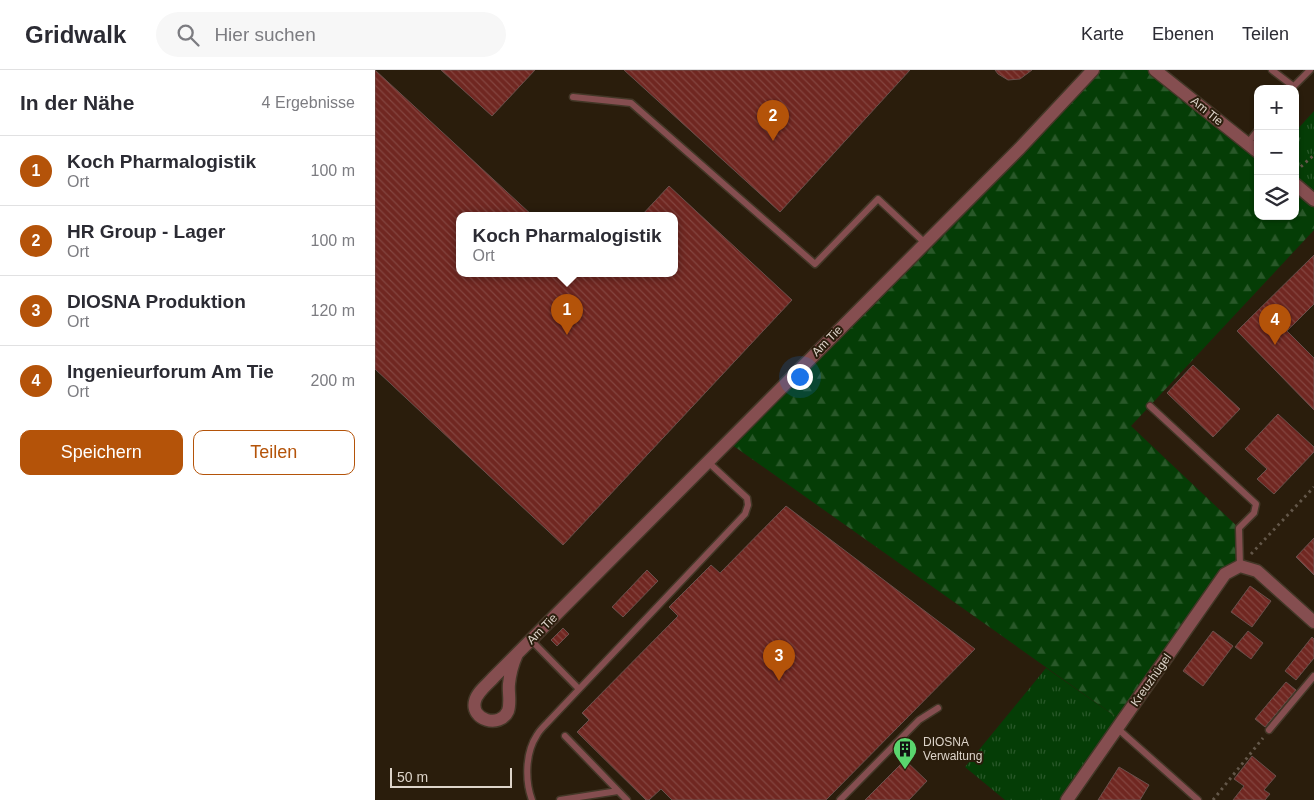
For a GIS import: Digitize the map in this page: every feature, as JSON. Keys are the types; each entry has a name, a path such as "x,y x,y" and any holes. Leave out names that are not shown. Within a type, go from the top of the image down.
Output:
{"street":[{"name":"Am Tie","path":"517,654 512,666 509,683 508,710 498,720 490,722 481,718 475,711 474,702 478,694 517,654 1020,148 1093,70"},
{"name":"Am Tie","path":"1155,70 1254,149"},
{"path":"1299,187 1314,200"},
{"path":"1240,566 1257,571 1314,622"},
{"name":"Kreuzhügel","path":"1067,800 1225,574 1240,566"}],"lane":[{"path":"1272,70 1289,85"},
{"path":"1295,85 1310,70"},
{"path":"573,97 631,103 815,264 878,199 925,243"},
{"path":"1247,144 1254,135"},
{"path":"1150,406 1256,504 1254,513 1239,528 1240,566"},
{"path":"532,800 527,781 527,768 529,751 536,736 745,514 748,505 747,498 708,462"},
{"path":"531,640 579,689"},
{"path":"1269,730 1314,676"},
{"path":"840,800 919,720 938,708"},
{"path":"1117,728 1198,800"},
{"path":"565,736 627,800"},
{"path":"560,800 618,791"}],"path":[{"path":"1299,168 1314,155"},
{"path":"1240,566 1314,487"},
{"path":"1213,800 1269,730"}],"green space":[{"path":"1093,70 1155,70 1254,152 1254,220 1299,220 1299,189 1314,201 1314,230 1131,426 1239,528 1240,566 1225,574 1122,721 728,442"},
{"path":"1314,111 1314,200 1299,187 1299,128"},
{"path":"1046,668 1122,721 1067,800 1005,800 965,767"}],"building":[{"path":"375,70 529,212 456,212 456,277 678,277 678,212 645,212 669,186 792,300 563,545 375,369"},
{"path":"441,70 535,70 492,116"},
{"path":"624,70 910,70 780,212"},
{"path":"995,70 1032,70 1020,79 1008,80"},
{"path":"1314,255 1314,304 1287,331 1314,358 1314,410 1237,331"},
{"path":"1193,365 1240,409 1213,437 1167,393"},
{"path":"1278,414 1314,447 1314,452 1274,494 1257,479 1267,469 1245,449"},
{"path":"786,506 975,649 826,800 672,800 661,789 649,800 646,800 577,732 589,720 582,713 678,616 669,607 711,565 720,573"},
{"path":"1314,538 1314,575 1296,557"},
{"path":"647,570 658,581 623,617 612,607"},
{"path":"1250,586 1271,601 1252,627 1231,612"},
{"path":"563,628 569,634 557,646 551,640"},
{"path":"1213,631 1233,646 1203,686 1183,671"},
{"path":"1248,631 1263,643 1251,659 1235,647"},
{"path":"1312,637 1314,639 1314,658 1296,680 1285,671"},
{"path":"1286,682 1296,690 1265,727 1255,719"},
{"path":"1252,756 1276,776 1264,790 1270,794 1265,800 1233,800 1244,786 1234,779"},
{"name":"DIOSNA Verwaltung","path":"905,760 927,781 909,800 865,800"},
{"path":"1119,767 1149,785 1140,800 1098,800"}],"place":[{"name":"HR Group - Lager","path":"773,141"},
{"name":"Koch Pharmalogistik","path":"567,335"},
{"name":"Ingenieurforum Am Tie","path":"1275,345"},
{"name":"DIOSNA Produktion","path":"779,681"},
{"name":"DIOSNA Verwaltung","path":"905,770"}]}
